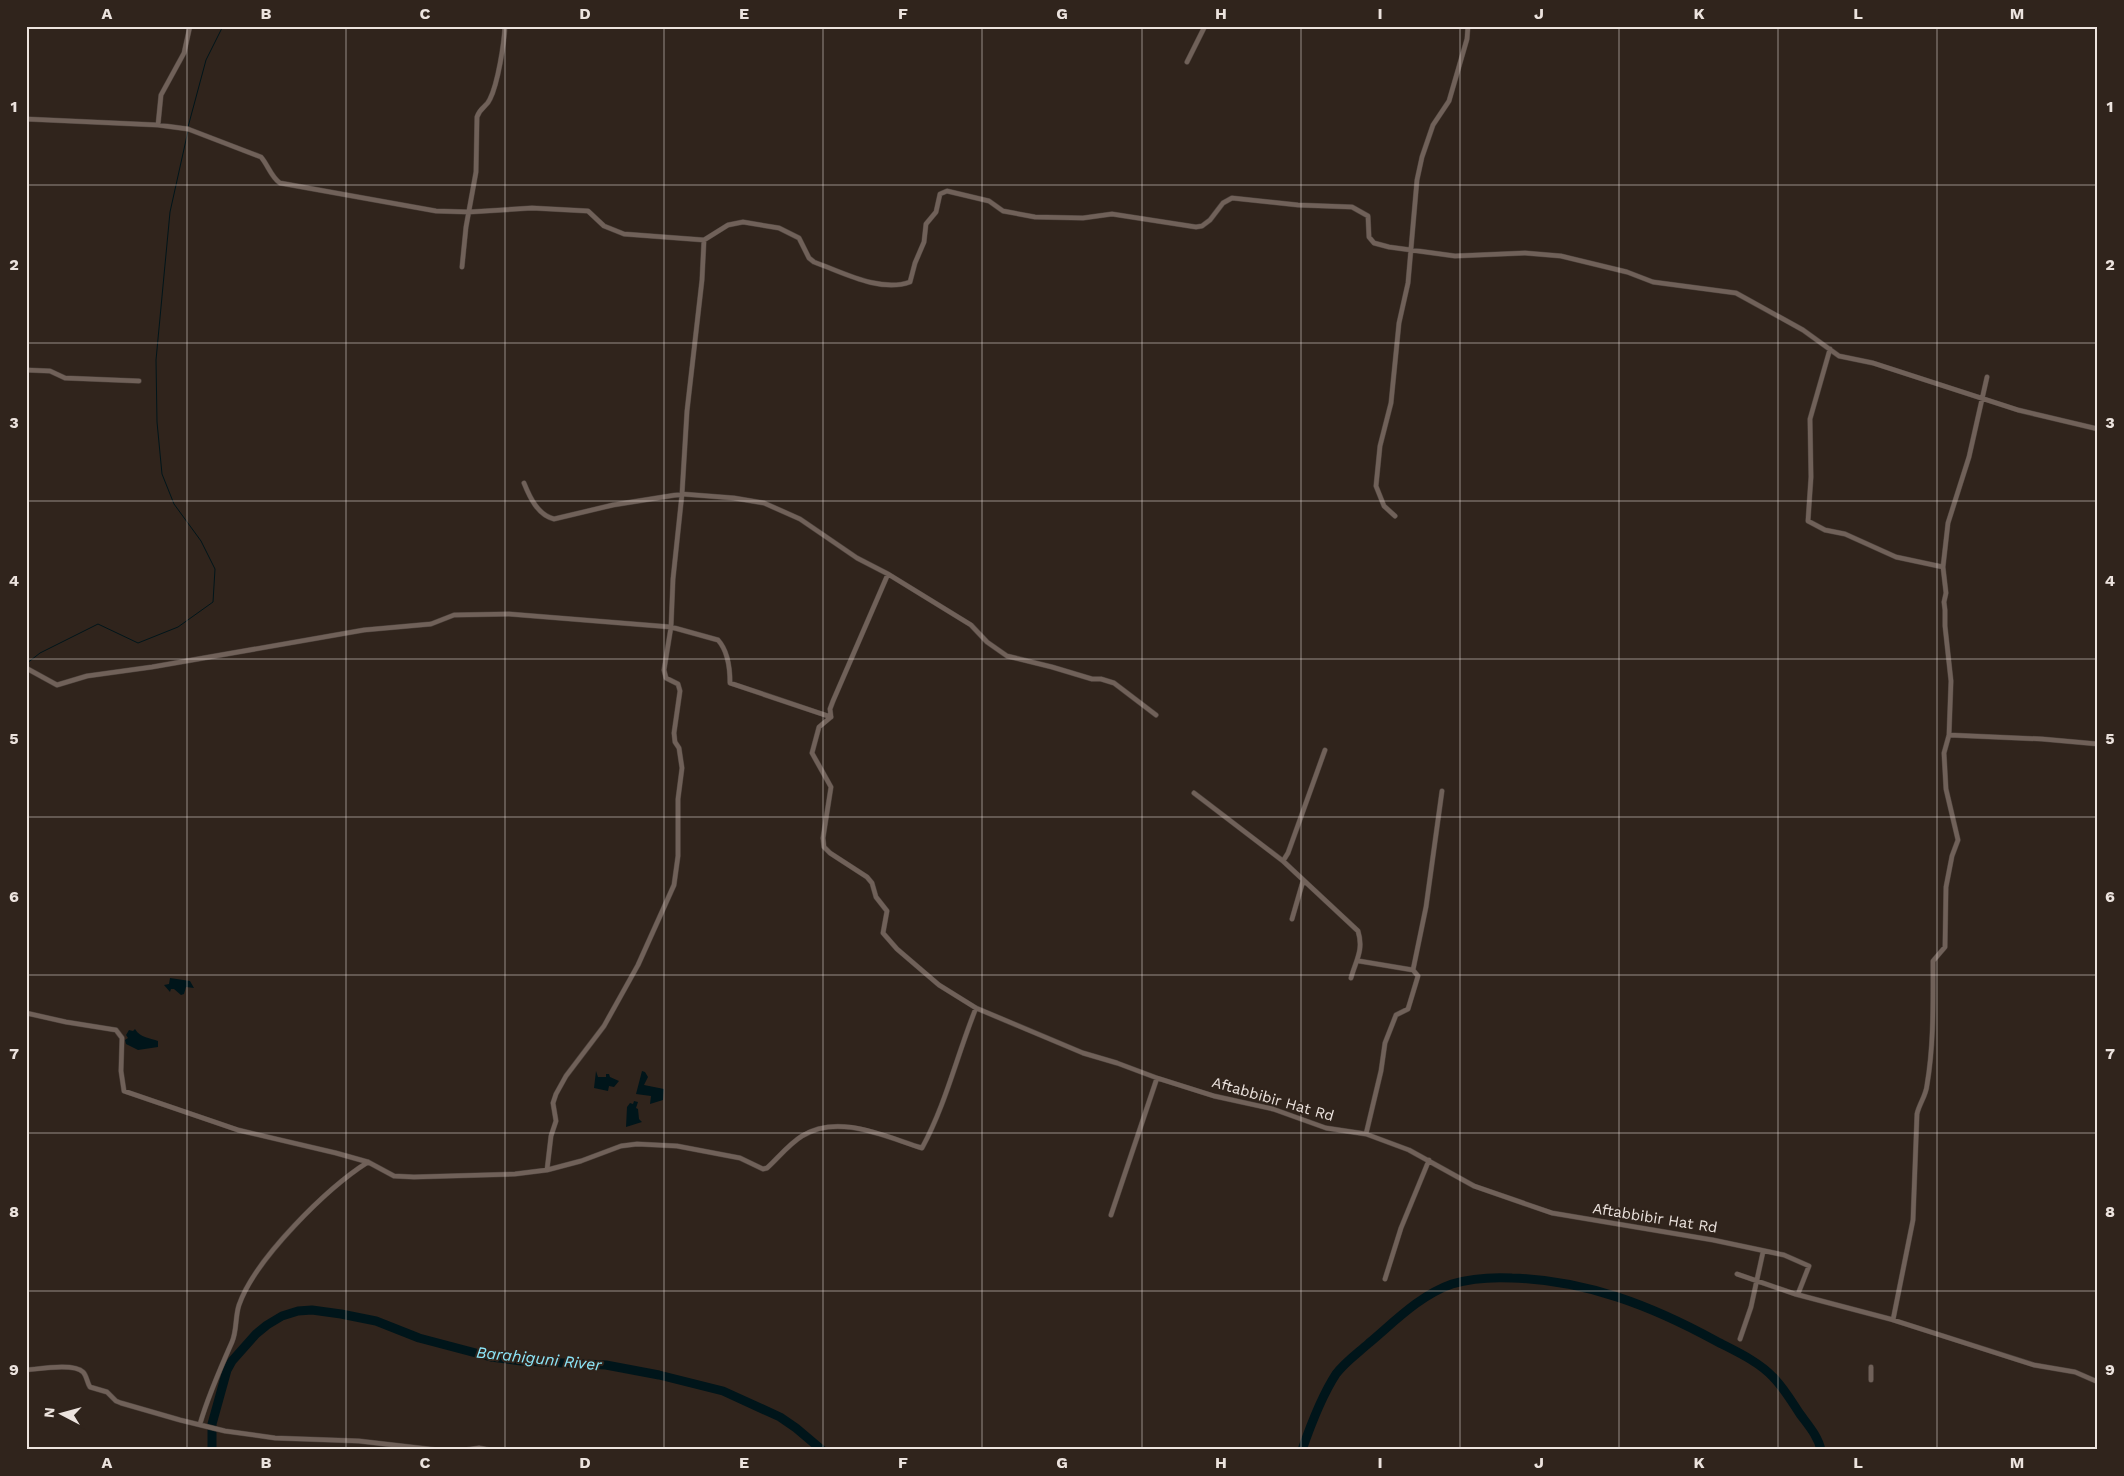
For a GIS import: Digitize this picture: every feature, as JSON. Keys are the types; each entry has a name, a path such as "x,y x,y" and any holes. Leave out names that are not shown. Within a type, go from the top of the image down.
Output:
{"street":[{"path":"158,125 161,95 184,53 190,26"},
{"path":"462,267 476,172 477,117 480,109 490,100 498,71 505,26"},
{"path":"1187,62 1204,26"},
{"path":"1395,516 1384,506 1376,486 1380,446 1391,403 1399,323 1408,283 1417,180 1422,157 1433,125 1450,101 1468,26"},
{"path":"26,119 158,125 188,129 261,157 267,163 274,179 280,183 436,211 469,212 532,208 588,210 604,226 624,234 704,240 728,225 743,222 779,228 799,238 809,258 814,262 871,282 892,285 906,284 913,277 915,263 924,242 926,224 936,212 940,194 947,191 990,201 1002,211 1035,217 1083,218 1112,214 1196,227 1202,226 1210,220 1222,203 1232,198 1298,205 1352,207 1368,216 1370,240 1389,247 1456,256 1525,253 1561,256 1627,272 1653,282 1736,293 1795,326 1839,356 1873,363 2018,410 2098,429"},
{"path":"547,1170 551,1136 557,1116 553,1103 556,1094 566,1076 604,1026 638,965 674,885 678,856 678,799 682,768 679,748 674,738 680,687 666,678 664,670 671,627 673,579 682,494 687,411 702,280 704,240"},
{"path":"1830,349 1810,419 1811,477 1808,521 1825,530 1845,534 1896,557 1943,567"},
{"path":"26,370 50,371 64,378 139,381"},
{"path":"1893,1320 1913,1220 1917,1114 1924,1100 1927,1087 1932,1030 1933,961 1945,947 1946,887 1952,856 1958,840 1946,789 1944,753 1949,735 1950,680 1945,626 1946,610 1944,602 1946,593 1943,567 1948,523 1969,457 1980,399 1987,377"},
{"path":"524,483 530,498 545,517 554,519 613,505 682,494 734,498 776,507 800,519 857,558 888,574 972,625 987,642 1007,656 1052,667 1092,680 1100,679 1114,683 1156,715"},
{"path":"26,668 57,685 87,676 152,667 364,630 431,624 454,615 509,614 671,627 718,640 724,646 730,667 730,683 831,716 830,709 833,701 888,574"},
{"name":"Aftabbibir Hat Rd","path":"831,716 819,727 812,753 830,783 824,847 830,854 860,872 872,882 876,897 887,911 883,933 897,949 939,985 976,1008 1083,1053 1117,1063 1156,1078 1214,1096 1274,1110 1326,1128 1366,1134 1429,1160 1474,1186 1552,1213 1714,1240 1784,1255 1809,1266 1798,1294"},
{"path":"1949,735 2042,739 2098,744"},
{"path":"1283,861 1288,853 1325,750"},
{"path":"1413,970 1426,907 1442,792"},
{"path":"1194,793 1283,861 1358,931 1360,938 1359,961 1351,978"},
{"path":"1292,919 1303,880"},
{"path":"1359,961 1413,970 1418,976 1408,1009 1396,1015 1385,1043 1381,1071 1366,1134"},
{"path":"26,1013 116,1030 122,1038 121,1071 124,1091 238,1130 336,1152 368,1162 394,1176 414,1177 515,1174 547,1170 581,1161 621,1146 637,1144 678,1146 740,1158 767,1168 802,1136 824,1128 856,1127 922,1148 933,1128 976,1008"},
{"path":"1111,1215 1156,1078"},
{"path":"1385,1279 1402,1228 1429,1160"},
{"path":"200,1424 232,1342 239,1306 253,1278 304,1217 340,1181 368,1162"},
{"path":"1740,1339 1751,1307 1763,1252"},
{"path":"1738,1274 1757,1282 1893,1320 2034,1365 2076,1372 2098,1382"},
{"path":"26,1370 64,1367 81,1370 90,1387 107,1392 116,1401 180,1420 225,1430 275,1438 359,1442 438,1450"},
{"path":"1871,1367 1871,1380"},
{"path":"465,1450 479,1448 490,1450"}],"shaded area":[{"path":"170,978 190,981 194,988 186,987 184,994 181,995 174,989 171,989 170,992 164,985 169,984"},
{"path":"135,1029 143,1036 158,1041 158,1047 138,1050 126,1044 125,1040 128,1038 126,1035 129,1030 133,1031"},
{"path":"596,1071 598,1077 606,1077 606,1074 609,1074 610,1077 619,1081 614,1087 609,1086 608,1091 594,1088"},
{"path":"642,1071 648,1077 644,1085 664,1089 663,1100 650,1104 651,1096 636,1094"},
{"path":"634,1101 638,1102 636,1108 638,1109 639,1119 642,1122 626,1127 627,1107 630,1103 633,1104"}],"waterway":[{"path":"188,127 206,60 223,26"},
{"path":"26,664 40,653 98,624 138,643 178,627 213,602 215,569 201,541 174,504 162,474 157,422 156,360 170,212 188,131"},
{"name":"Barahiguni River","path":"1302,1450 1326,1392 1343,1365 1408,1310 1429,1295 1452,1284 1474,1279 1497,1278 1539,1280 1592,1290 1643,1306 1692,1328 1753,1361 1767,1371 1784,1390 1818,1440 1821,1450"},
{"name":"Barahiguni River","path":"212,1450 212,1424 227,1370 232,1361 256,1334 267,1325 282,1316 298,1311 312,1310 376,1321 419,1338 491,1357 521,1361 606,1365 659,1375 723,1391 780,1417 822,1450"}]}
